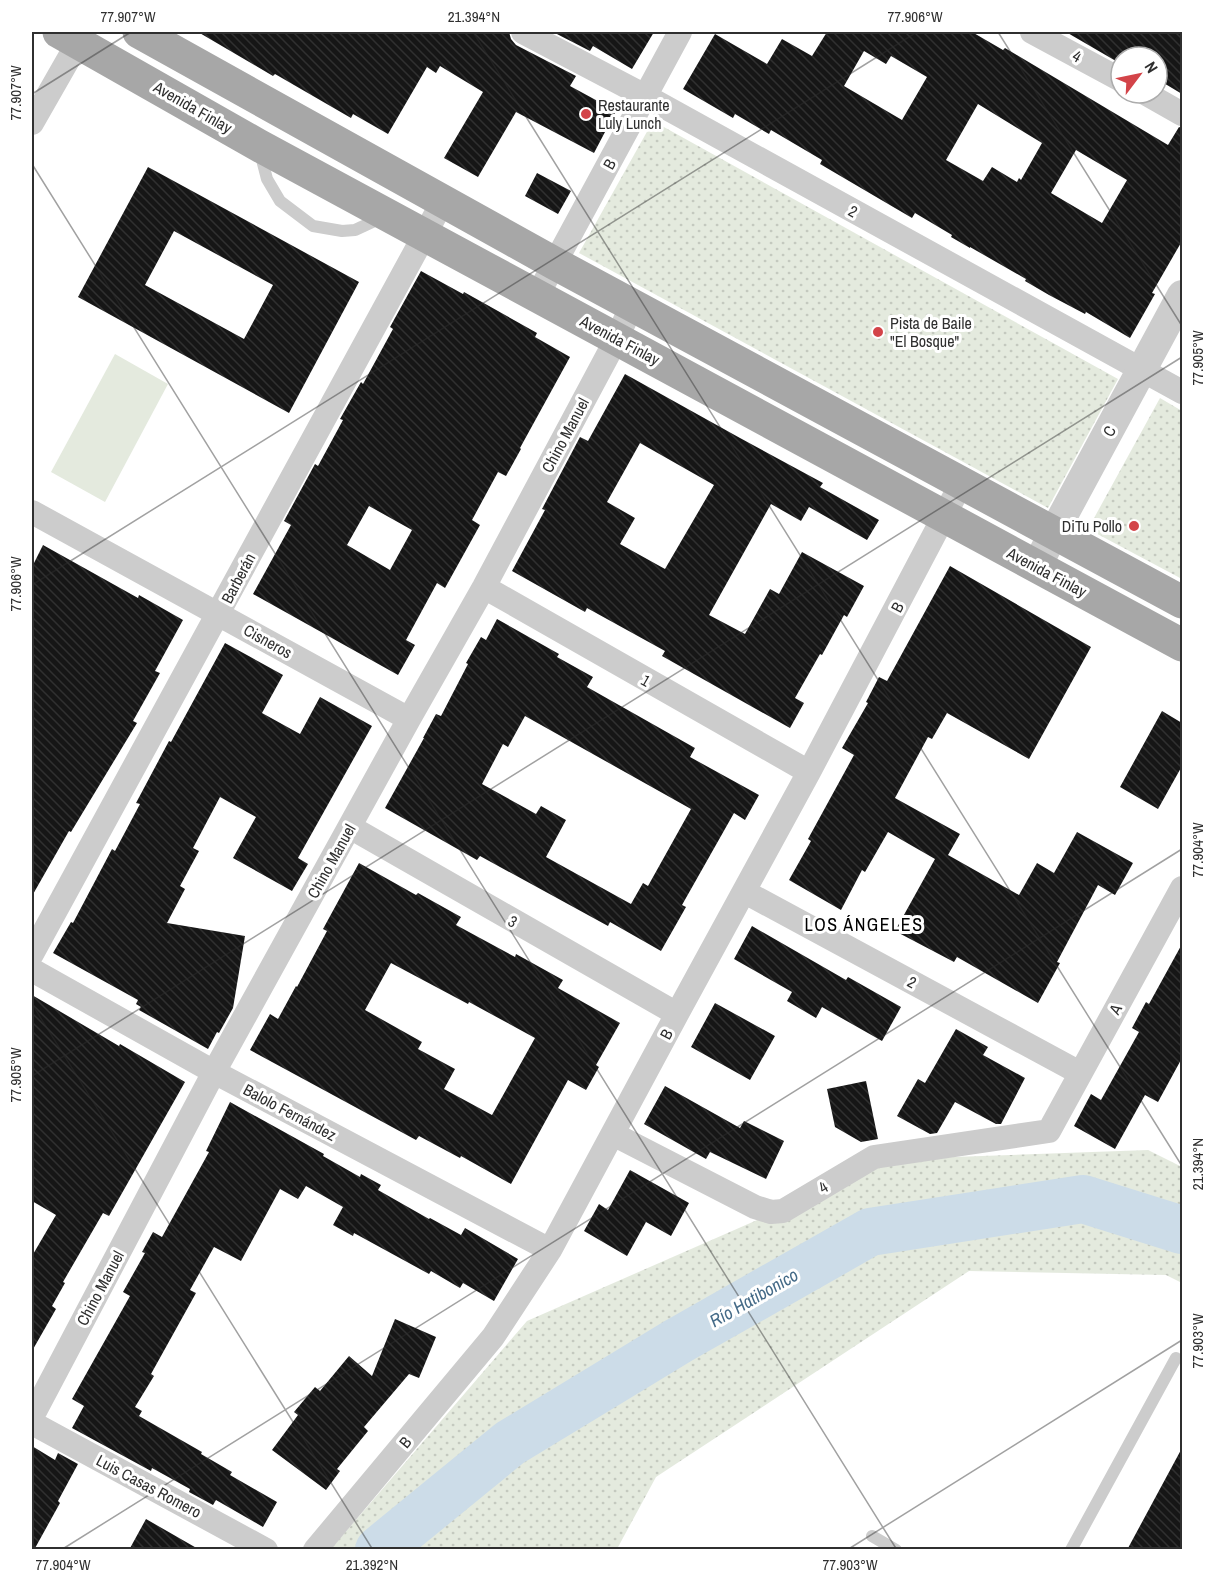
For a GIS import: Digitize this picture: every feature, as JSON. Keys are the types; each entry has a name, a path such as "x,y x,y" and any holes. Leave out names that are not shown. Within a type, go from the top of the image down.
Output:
{"main road":[{"path":"139,32 554,263 1182,602"},
{"name":"Avenida Finlay","path":"74,35 258,145 1182,645"}],"street":[{"name":"2","path":"524,32 645,96 1182,392"},
{"name":"B","path":"537,296 681,32"},
{"name":"4","path":"1032,32 1109,74"},
{"path":"32,123 74,35"},
{"path":"1166,105 1182,114"},
{"name":"Barberán","path":"32,954 443,201"},
{"name":"C","path":"1037,566 1182,295"},
{"name":"Chino Manuel","path":"32,1417 214,1072 408,719 484,587 617,339 632,305"},
{"name":"B","path":"315,1550 493,1337 550,1250 745,892 962,482"},
{"name":"Cisneros","path":"34,519 218,614 408,719"},
{"name":"1","path":"484,587 809,772"},
{"name":"3","path":"350,828 677,1014"},
{"name":"A","path":"1049,1131 1182,888"},
{"name":"2","path":"745,892 1080,1073"},
{"name":"Balolo Fernández","path":"32,970 214,1072 550,1250"},
{"name":"4","path":"613,1134 755,1207 771,1212 783,1211 874,1157 1049,1131"},
{"name":"Luis Casas Romero","path":"32,1423 266,1550"}],"lane":[{"path":"258,145 267,179 280,201 313,226 342,231 355,230 387,215"},
{"path":"1071,1550 1176,1358"},
{"path":"872,1536 896,1550"}],"shaded area":[{"path":"653,121 1118,379 1048,508 579,253"},
{"path":"115,354 168,384 105,502 51,472"},
{"path":"1160,398 1182,411 1182,579 1088,529"},
{"path":"1148,1150 1182,1167 1182,1283 1166,1275 969,1271 656,1477 617,1549 330,1550 527,1321 896,1159"}],"building":[{"path":"198,32 509,32 516,45 576,76 570,86 616,111 594,153 516,112 478,177 444,158 483,92 440,66 436,73 427,67 388,134 353,114 351,118"},
{"path":"553,32 654,32 632,69 593,46 590,51"},
{"path":"827,32 972,32 1003,50 1005,48 1168,145 1179,127 1182,128 1182,241 1152,293 1155,294 1130,338 1086,312 1085,314 1049,295 915,213 912,218 820,164 822,160 771,130 769,134 735,114 733,118 683,89 715,34 767,64 782,39 812,56","holes":["864,51 886,64 891,56 927,77 902,120 844,86","978,104 1042,143 1021,180 1019,178 1017,182 992,167 983,181 946,160","1076,150 1127,180 1102,223 1051,193"]},
{"path":"1066,32 1182,32 1182,94 1169,86 1169,45 1109,45 1109,57"},
{"path":"148,167 359,282 289,413 78,297","holes":["174,231 273,285 244,339 145,285"]},
{"path":"537,173 571,191 558,214 525,196"},
{"path":"421,271 537,333 535,337 570,357 506,476 498,472 472,520 480,525 445,588 437,583 406,640 415,645 398,675 253,594 291,525 284,521 315,464 318,466 343,420 340,419 361,382 363,384 393,329 390,327","holes":["369,506 412,530 390,570 347,545"]},
{"path":"625,374 823,483 820,487 879,520 867,540 809,507 801,521 771,504 709,615 745,634 770,589 779,594 802,552 864,586 847,617 844,615 795,698 804,703 790,728 662,656 665,651 587,608 585,612 512,571 545,510 542,509 580,437 588,441","holes":["640,443 714,485 665,569 620,544 635,518 607,502"]},
{"path":"43,545 138,598 139,595 183,620 155,671 160,673 133,721 137,723 71,832 69,831 32,896 32,567"},
{"path":"950,566 1091,647 1029,759 947,713 932,739 928,737 895,798 960,834 948,855 1019,895 1037,863 1054,873 1077,832 1133,863 1115,895 1098,885 1038,1003 957,957 954,962 895,931 935,859 888,832 865,872 862,870 841,910 789,880 811,841 808,839 854,755 842,748 868,703 866,702 879,677 887,681"},
{"path":"497,619 559,654 557,657 593,677 587,687 695,748 690,757 759,795 745,820 734,813 682,905 686,907 661,951 610,922 608,926 480,856 477,860 385,808 436,714 441,716 481,637 486,640","holes":["525,716 691,809 648,886 643,883 631,904 546,857 566,820 541,806 536,814 482,784 503,744 508,747"]},
{"path":"225,643 283,675 262,713 300,734 320,697 372,726 298,858 308,864 292,891 233,858 256,817 220,797 193,848 199,851 180,886 185,889 167,923 245,936 233,1008 208,1049 139,1010 141,1007 136,1004 138,1000 53,953 71,922 73,923 112,849 115,851 140,804 136,803"},
{"path":"1162,711 1182,723 1182,766 1158,809 1120,787"},
{"path":"359,863 461,917 456,925 563,980 558,988 620,1023 596,1065 599,1067 586,1090 568,1080 511,1184 419,1136 416,1140 250,1050 270,1014 278,1019 327,931 323,929","holes":["391,963 468,1004 469,1002 535,1038 492,1115 444,1089 455,1069 418,1049 422,1042 365,1010"]},
{"path":"752,926 846,980 848,977 901,1007 882,1041 822,1007 816,1018 787,1001 792,992 734,959"},
{"path":"1182,944 1182,1058 1158,1102 1145,1095 1115,1149 1074,1126 1091,1094 1101,1100 1139,1032 1132,1028 1146,1002 1149,1004"},
{"path":"32,995 185,1082 109,1216 103,1213 63,1282 65,1283 52,1306 56,1309 32,1351 32,1256 56,1215 32,1201"},
{"path":"715,1003 775,1036 750,1080 691,1047"},
{"path":"956,1029 988,1047 983,1055 1025,1078 1001,1124 996,1124 955,1102 937,1133 930,1134 897,1116 918,1079 925,1083"},
{"path":"866,1081 878,1139 861,1142 835,1127 827,1089"},
{"path":"665,1086 740,1128 744,1121 784,1141 766,1179 710,1152 706,1159 644,1124"},
{"path":"230,1102 324,1154 323,1156 360,1177 361,1174 381,1185 378,1190 429,1219 461,1235 465,1228 518,1259 494,1301 463,1283 460,1288 431,1271 429,1274 354,1233 353,1236 333,1225 343,1207 306,1186 298,1199 280,1189 241,1261 214,1247 190,1290 196,1293 151,1374 154,1376 135,1407 142,1411 139,1416 202,1452 201,1454 232,1472 230,1475 277,1502 263,1527 216,1500 213,1505 152,1468 151,1471 72,1428 84,1406 72,1399 130,1296 123,1292 145,1253 142,1252 153,1232 162,1237 209,1152 206,1151"},
{"path":"630,1170 689,1203 671,1236 646,1222 627,1256 584,1231 599,1204 608,1210"},
{"path":"395,1319 436,1337 419,1378 409,1374 364,1427 368,1431 337,1469 340,1471 326,1490 272,1450 298,1415 294,1412 315,1387 320,1391 349,1356 372,1376"},
{"path":"32,1446 55,1460 58,1453 78,1464 34,1550 32,1550"},
{"path":"1182,1448 1182,1550 1127,1550"},
{"path":"146,1519 200,1550 129,1550"}],"waterway":[{"name":"Río Hatibonico","path":"379,1550 510,1443 678,1341 870,1232 1083,1199 1182,1230"}],"place":[{"name":"Restaurante Luly Lunch","path":"586,114"},
{"name":"Pista de Baile \"El Bosque\"","path":"878,332"},
{"name":"DiTu Pollo","path":"1134,526"}],"district":[{"name":"LOS ÁNGELES","path":"864,925"}]}
